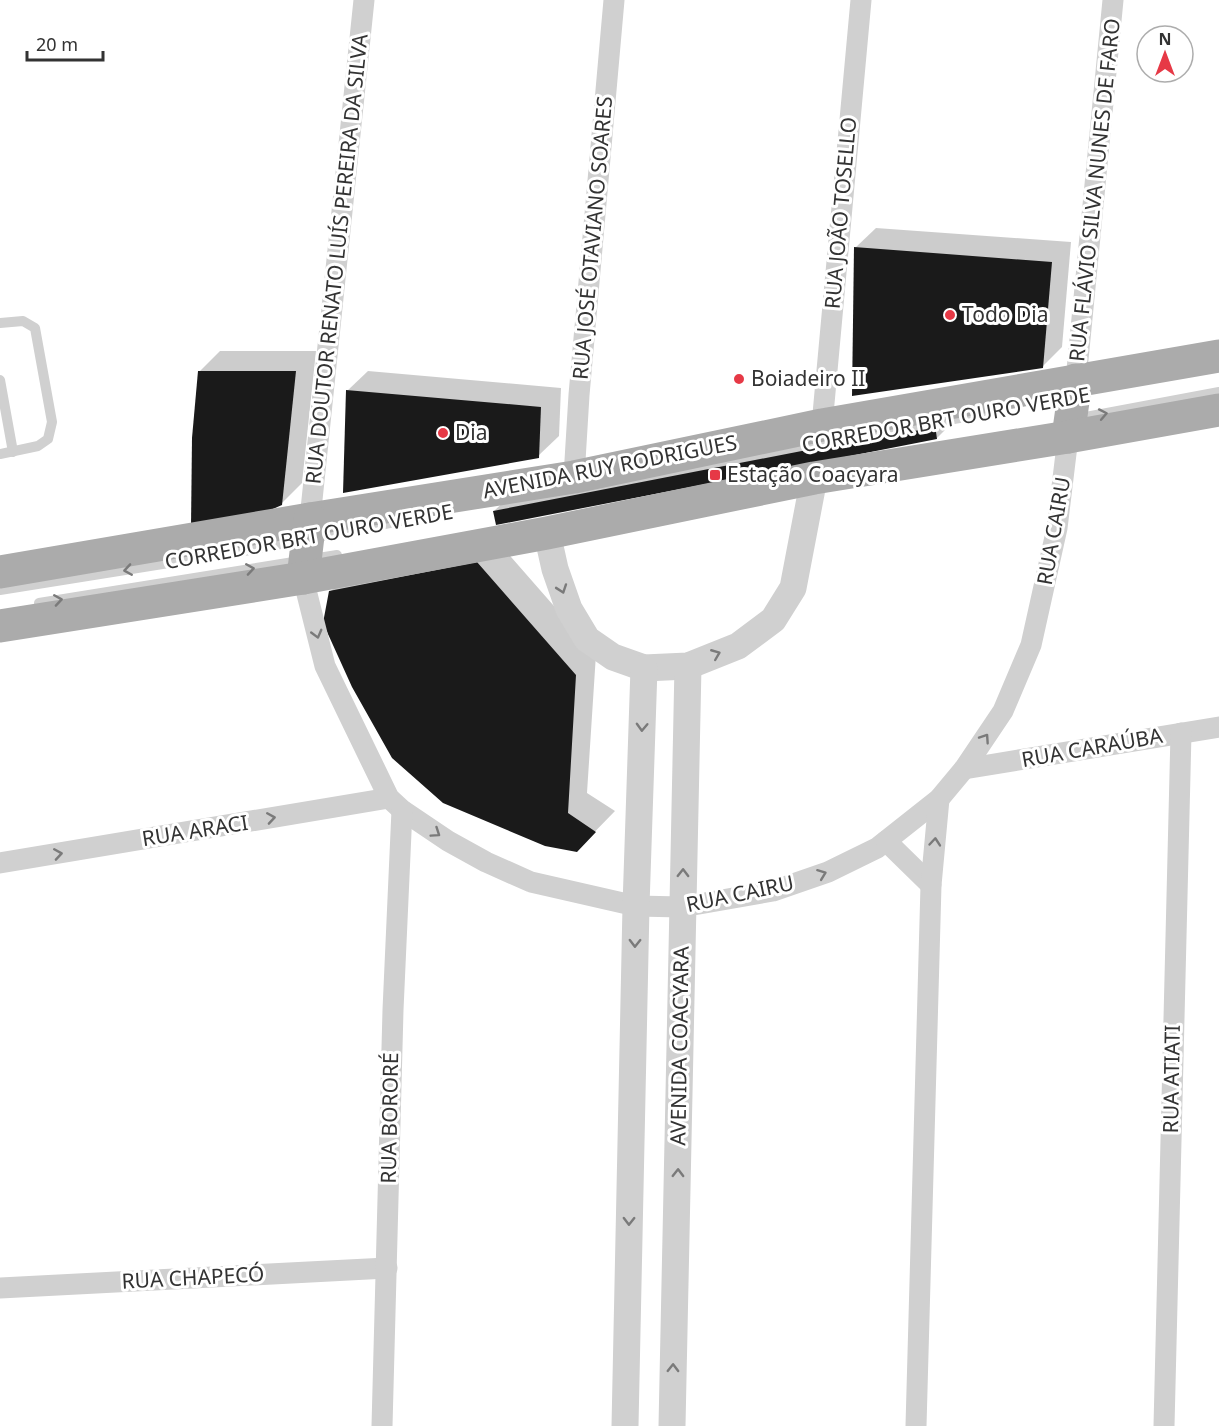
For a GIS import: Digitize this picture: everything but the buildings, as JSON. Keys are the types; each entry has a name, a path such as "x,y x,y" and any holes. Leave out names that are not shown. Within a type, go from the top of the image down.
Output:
{"main road":[{"name":"AVENIDA RUY RODRIGUES","path":"0,572 547,533 814,478 1071,408 1219,356"},
{"name":"AVENIDA RUY RODRIGUES","path":"11,616 306,549 563,484 822,425 1071,408 1219,410"}],"street":[{"name":"RUA DOUTOR RENATO LUÍS PEREIRA DA SILVA","path":"306,549 364,0"},
{"name":"RUA JOSÉ OTAVIANO SOARES","path":"563,484 581,372 614,0"},
{"name":"RUA JOÃO TOSELLO","path":"822,425 861,0"},
{"name":"RUA FLÁVIO SILVA NUNES DE FARO","path":"1071,408 1113,0"},
{"name":"RUA CAIRU","path":"396,804 448,841 486,862 531,882 636,906 682,907 773,891 828,872 877,848 939,800 964,769 1003,711 1031,645 1057,528 1071,408"},
{"path":"547,533 555,569 569,609 587,639 613,657 644,668 688,666 738,646 773,620 793,588 814,478"},
{"path":"306,549 325,666 396,804"},
{"name":"AVENIDA COACYARA","path":"672,1426 688,666"},
{"path":"625,1426 636,906 644,668"},
{"name":"RUA CARAÚBA","path":"964,769 1219,727"},
{"name":"RUA ATIATI","path":"1164,1426 1181,733"},
{"path":"916,1426 931,885 939,800"},
{"name":"RUA ARACI","path":"0,863 396,804"},
{"name":"RUA BORORÉ","path":"382,1426 396,804"},
{"path":"886,841 931,885"},
{"name":"RUA CHAPECÓ","path":"0,1288 387,1269"}],"lane":[{"path":"0,323 23,321 35,328 52,422 48,439 38,446 0,454"},
{"path":"0,380 13,452"},
{"name":"CORREDOR BRT OURO VERDE","path":"1071,408 1219,392"},
{"name":"CORREDOR BRT OURO VERDE","path":"795,447 1016,408"},
{"name":"CORREDOR BRT OURO VERDE","path":"653,500 897,453"},
{"path":"563,484 656,471"},
{"name":"CORREDOR BRT OURO VERDE","path":"0,590 306,549 423,517"},
{"name":"CORREDOR BRT OURO VERDE","path":"306,549 347,554"}],"place":[{"name":"Todo Dia","path":"950,315"},
{"name":"Boiadeiro II","path":"739,379"},
{"name":"Dia","path":"443,433"},
{"name":"Estação Coacyara","path":"715,475"}]}
